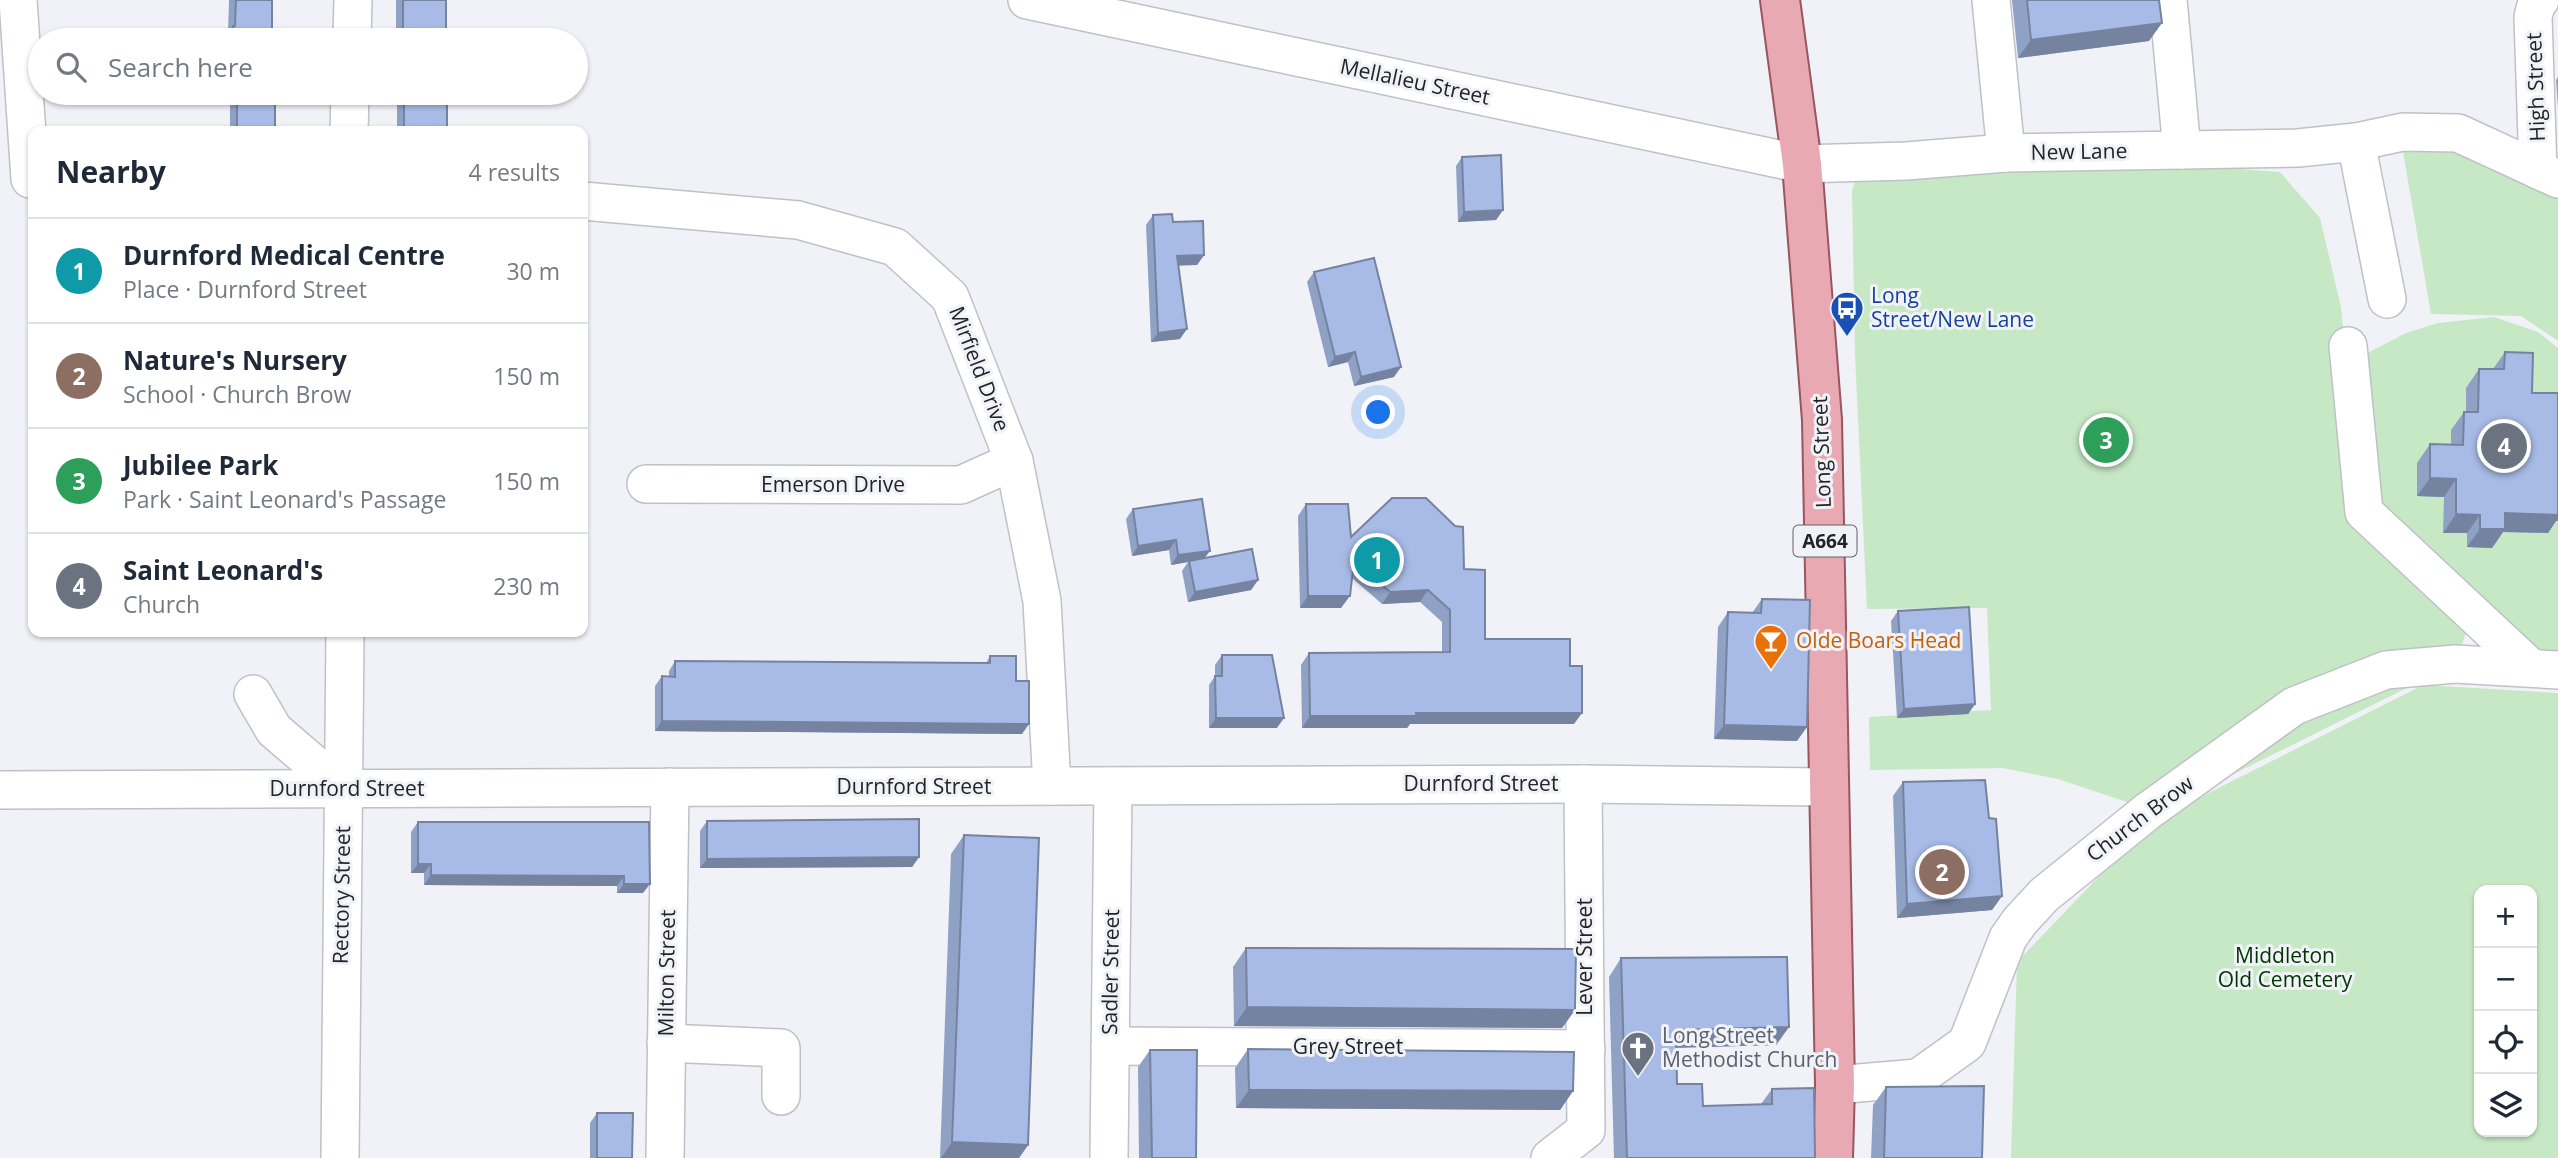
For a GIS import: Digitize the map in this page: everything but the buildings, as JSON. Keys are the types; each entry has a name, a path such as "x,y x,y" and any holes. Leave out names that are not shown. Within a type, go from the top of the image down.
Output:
{"main road":[{"name":"Long Street","path":"1780,0 1802,164 1822,420 1835,1085 1833,1158"}],"street":[{"path":"18,0 28,149"},
{"path":"352,28 353,0"},
{"name":"Mellalieu Street","path":"1027,0 1802,164"},
{"path":"1991,0 2006,153"},
{"path":"2168,0 2182,150"},
{"name":"High Street","path":"2538,3 2533,17 2548,175"},
{"path":"349,126 350,105"},
{"name":"New Lane","path":"1802,164 1906,161 2006,153 2298,148 2356,142 2403,132 2458,133 2548,175"},
{"path":"2356,142 2387,299"},
{"name":"Mirfield Drive","path":"588,201 798,220 895,247 950,297 1014,461 1042,601 1052,786"},
{"path":"2348,346 2364,513 2545,669"},
{"name":"Emerson Drive","path":"646,484 961,485 1014,461"},
{"name":"Rectory Street","path":"340,1158 345,637"},
{"name":"Church Brow","path":"1835,1085 1917,1078 1967,1043 2008,939 2020,920 2044,895 2148,811 2294,706 2386,670 2455,664 2545,669"},
{"path":"253,694 274,730 343,789"},
{"name":"Durnford Street","path":"0,790 1583,784 1828,787"},
{"name":"Lever Street","path":"1550,1158 1586,1130 1583,784"},
{"name":"Sadler Street","path":"1109,1158 1113,786"},
{"name":"Milton Street","path":"666,1158 670,788"},
{"path":"666,1043 781,1048 781,1096"},
{"name":"Grey Street","path":"1110,1045 1586,1049"}],"green space":[{"path":"2452,144 2558,195 2558,341 2521,316 2431,314 2403,152"},
{"path":"2226,168 2280,172 2320,218 2341,307 2361,512 2469,624 2455,664 2157,812 2058,779 2003,768 1870,770 1869,717 1991,710 1987,608 1867,609 1855,355 1852,190 1857,177 1868,171"},
{"path":"2494,317 2538,332 2558,348 2558,655 2529,653 2369,516 2352,361 2406,333 2438,323"},
{"name":"Middleton Old Cemetery","path":"2423,685 2558,693 2558,1158 2011,1158 2017,962 2151,822"}],"place":[{"name":"Long Street/New Lane","path":"1847,338"},
{"name":"Jubilee Park","path":"2106,440"},
{"name":"Saint Leonard's","path":"2504,446"},
{"name":"Durnford Medical Centre","path":"1377,560"},
{"name":"Olde Boars Head","path":"1771,671"},
{"name":"Nature's Nursery","path":"1942,872"},
{"name":"Long Street Methodist Church","path":"1638,1078"}]}
